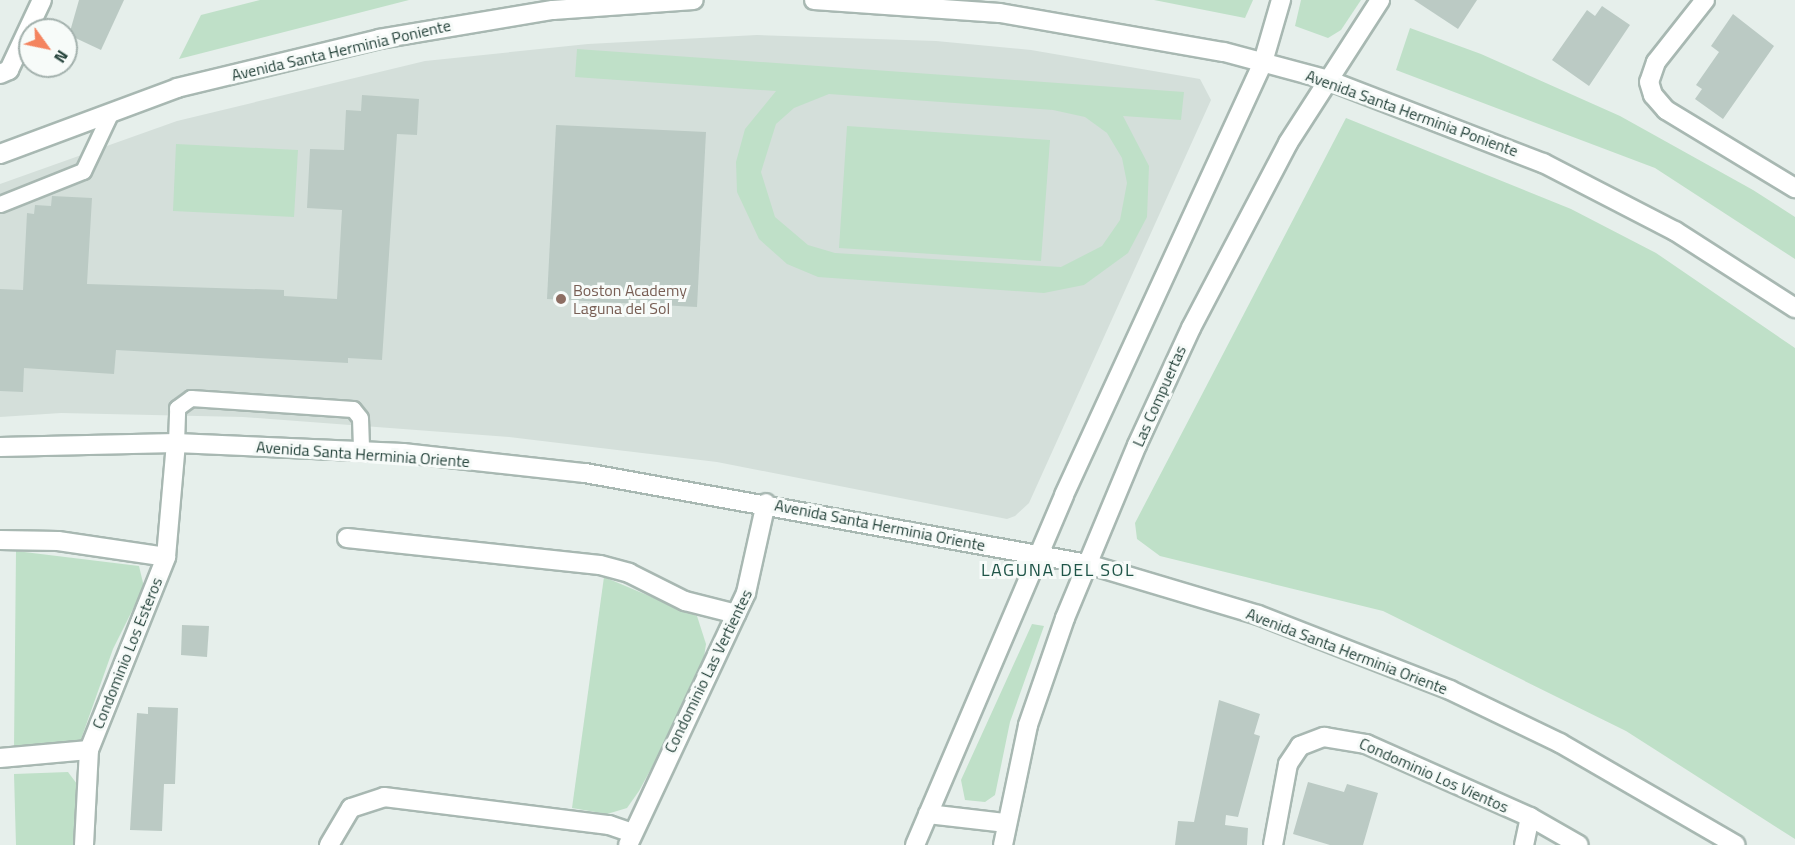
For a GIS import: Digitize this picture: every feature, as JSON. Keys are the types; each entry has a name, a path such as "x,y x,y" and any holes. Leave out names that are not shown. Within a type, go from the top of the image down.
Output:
{"street":[{"path":"0,74 9,70 42,0"},
{"name":"Avenida Santa Herminia Poniente","path":"0,154 177,88 378,39 552,10 694,0"},
{"name":"Avenida Santa Herminia Poniente","path":"814,0 1000,13 1263,62 1325,79 1553,168 1675,231 1795,308"},
{"path":"915,845 984,691 1038,556 1263,62 1281,0"},
{"name":"Las Compuertas","path":"1003,845 1028,725 1087,564 1191,328 1325,79 1380,0"},
{"path":"1705,0 1656,62 1649,82 1653,95 1666,110 1795,188"},
{"name":"Avenida Santa Herminia Oriente","path":"0,447 176,443 361,451 585,473 766,503 1087,564 1258,615 1450,690 1560,743 1736,845"},
{"name":"Condominio Los Esteros","path":"84,845 89,750 166,557 176,443"},
{"name":"Condominio Las Vertientes","path":"329,845 351,808 384,797 609,825 630,839 749,586 766,503"},
{"path":"347,538 600,566 629,573 685,601 736,614"},
{"name":"Condominio Los Esteros","path":"0,540 58,541 166,557"},
{"name":"Condominio Los Vientos","path":"1272,845 1288,764 1300,746 1324,737 1366,744 1530,817 1579,845"},
{"name":"Condominio Los Esteros","path":"0,758 89,750"},
{"path":"927,814 1006,823"},
{"name":"Condominio Los Vientos","path":"1524,845 1530,817"}],"lane":[{"path":"0,204 83,171 110,114"},
{"path":"176,443 177,408 191,398 353,409 360,418 361,451"}],"shaded area":[{"name":"Boston Academy Laguna del Sol","path":"757,35 936,41 1031,50 1200,79 1211,100 1029,503 1015,516 1007,519 717,462 509,437 243,417 61,413 0,417 0,184 177,121 425,61 588,44"}],"green space":[{"path":"260,0 409,0 179,59 201,15"},
{"path":"1154,0 1253,0 1245,18"},
{"path":"1301,0 1361,0 1341,30 1328,38 1295,26"},
{"path":"1410,28 1481,54 1620,116 1753,190 1795,217 1795,259 1655,168 1396,70"},
{"path":"577,49 1184,92 1181,120 1123,116 1149,166 1147,217 1128,253 1084,285 1044,293 818,277 787,264 759,239 737,192 736,162 745,129 776,91 575,77","holes":["829,94 1053,110 1085,117 1107,133 1122,158 1127,183 1120,220 1102,246 1061,267 835,253 808,245 775,217 761,172 776,124 794,108"]},
{"path":"1346,118 1571,209 1656,253 1795,348 1795,839 1626,731 1383,611 1160,556 1137,539 1135,523"},
{"path":"847,126 1050,140 1041,261 839,248"},
{"path":"176,144 298,150 294,217 173,211"},
{"path":"16,551 139,566 144,587 113,649 80,742 14,747"},
{"path":"604,577 697,616 706,644 701,677 639,791 627,808 607,814 572,808"},
{"path":"1032,624 1044,626 1010,722 995,795 985,802 965,800 961,780"},
{"path":"68,772 80,788 76,845 16,845 14,774"}],"building":[{"path":"79,0 124,0 101,50 78,39 78,18 74,18"},
{"path":"1414,0 1477,0 1458,29"},
{"path":"1602,6 1630,25 1589,86 1552,60 1587,10 1595,16"},
{"path":"1733,14 1774,46 1723,119 1695,99 1702,89 1696,85 1719,52 1711,46"},
{"path":"362,95 419,99 417,135 397,134 382,360 348,358 348,363 116,350 114,374 24,368 23,392 0,391 0,289 23,290 27,213 34,214 35,205 51,206 52,196 92,198 87,284 284,290 284,296 337,299 342,210 307,208 310,149 344,150 346,110 361,111"},
{"path":"556,125 706,132 697,307 547,299"},
{"path":"182,625 209,626 207,657 181,655"},
{"path":"1219,700 1260,714 1254,734 1260,736 1238,817 1226,815 1225,825 1248,828 1247,845 1175,845 1178,821 1194,822"},
{"path":"148,707 178,708 175,784 164,784 162,831 130,830 137,713 148,714"},
{"path":"1308,782 1344,792 1347,784 1378,793 1363,845 1330,845 1293,834"}],"place":[{"name":"Boston Academy Laguna del Sol","path":"561,299"}],"district":[{"name":"LAGUNA DEL SOL","path":"1058,570"}]}
